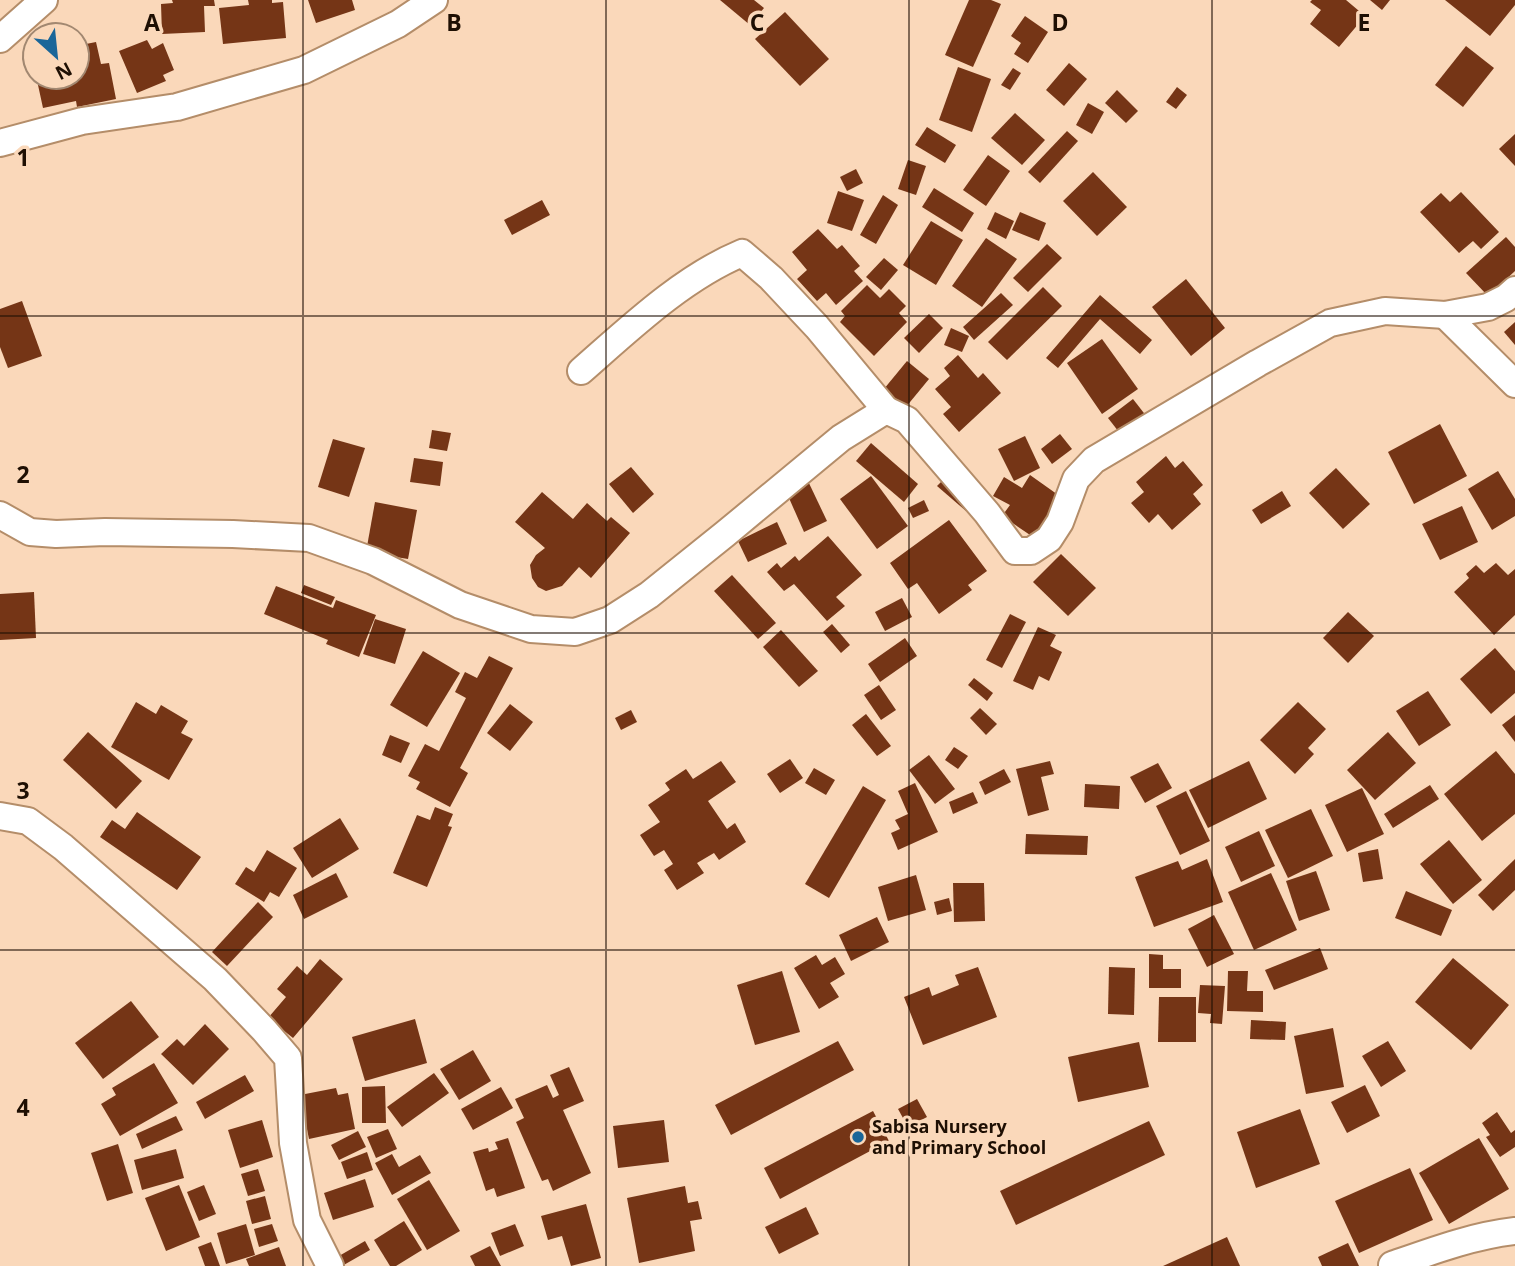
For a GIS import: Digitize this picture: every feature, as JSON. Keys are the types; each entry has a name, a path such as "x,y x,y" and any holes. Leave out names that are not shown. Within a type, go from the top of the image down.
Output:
{"street":[{"path":"0,39 44,0"},
{"path":"0,143 82,121 177,107 304,71 398,24 435,0"},
{"path":"581,371 683,287 721,262 742,253 771,278 799,308 886,410 907,420 988,513 1015,551 1031,551 1049,539 1060,522 1076,479 1094,460 1331,323 1385,312 1445,315 1489,307 1515,290"},
{"path":"1445,315 1515,383"},
{"path":"0,515 30,532 56,534 233,534 309,538 373,561 460,605 531,629 575,632 610,620 649,595 841,438 886,410"},
{"path":"0,816 28,821 63,847 215,979 288,1058 293,1143 307,1220 330,1266"},
{"path":"1392,1265 1458,1255 1497,1233 1515,1231"}],"building":[{"path":"172,0 214,0 215,6 204,6 205,32 162,34 161,4 173,3"},
{"path":"248,0 283,2 286,38 223,44 219,8 249,5"},
{"path":"308,0 352,0 355,10 316,23"},
{"path":"720,0 754,0 764,8 750,25"},
{"path":"969,0 991,0 1001,4 973,67 945,55"},
{"path":"1346,0 1365,16 1339,47 1310,24 1321,10 1310,2"},
{"path":"1370,0 1390,0 1382,10"},
{"path":"1445,0 1515,0 1515,5 1490,36"},
{"path":"785,12 829,59 800,86 755,39"},
{"path":"1025,16 1048,32 1028,63 1014,54 1021,43 1011,36"},
{"path":"147,40 152,49 163,43 174,70 163,75 166,81 137,93 119,51"},
{"path":"96,42 101,64 109,63 116,99 77,107 76,101 43,108 39,91 91,91 91,43"},
{"path":"1466,46 1494,68 1463,107 1435,85"},
{"path":"1069,63 1087,79 1064,106 1046,90"},
{"path":"958,67 991,79 972,132 939,120"},
{"path":"1013,68 1021,73 1010,90 1001,85"},
{"path":"1177,87 1187,95 1176,109 1166,102"},
{"path":"1117,90 1138,111 1126,123 1105,103"},
{"path":"1088,103 1104,112 1092,134 1076,125"},
{"path":"1015,113 1045,140 1022,165 991,138"},
{"path":"927,127 956,145 945,163 915,145"},
{"path":"1067,131 1078,141 1040,183 1028,172"},
{"path":"1515,134 1515,166 1499,149"},
{"path":"988,155 1010,171 986,206 963,190"},
{"path":"908,160 926,166 916,195 898,189"},
{"path":"856,169 863,183 847,191 840,177"},
{"path":"1093,172 1127,207 1097,236 1063,201"},
{"path":"934,188 974,213 962,232 922,207"},
{"path":"838,191 864,200 852,231 827,223"},
{"path":"1461,192 1499,232 1481,249 1473,241 1459,253 1420,212 1441,193 1450,202"},
{"path":"883,195 898,205 876,244 860,235"},
{"path":"542,200 550,215 512,235 504,220"},
{"path":"995,212 1014,221 1006,239 987,229"},
{"path":"1020,212 1046,223 1039,241 1012,230"},
{"path":"931,221 963,240 936,285 903,265"},
{"path":"818,229 837,249 842,245 860,266 854,271 863,281 836,305 826,293 817,301 797,279 807,270 792,252"},
{"path":"1506,237 1515,247 1515,271 1488,296 1466,273"},
{"path":"986,238 1017,259 982,307 952,286"},
{"path":"1047,244 1062,258 1028,292 1013,278"},
{"path":"884,258 898,270 881,290 866,277"},
{"path":"1186,279 1225,328 1191,356 1152,307"},
{"path":"867,285 880,298 889,289 906,306 899,313 907,322 874,356 840,322 845,316 841,311"},
{"path":"1043,287 1062,306 1007,360 988,342"},
{"path":"1001,293 1013,305 974,340 963,327"},
{"path":"1100,295 1152,340 1140,354 1100,319 1058,368 1046,358"},
{"path":"22,301 42,356 8,368 0,347 0,309"},
{"path":"929,314 943,328 919,353 904,338"},
{"path":"1515,322 1515,345 1504,332"},
{"path":"951,328 969,336 962,352 944,345"},
{"path":"1102,339 1138,389 1102,414 1067,363"},
{"path":"958,355 978,378 983,373 1001,393 959,432 943,414 951,407 935,389 950,376 944,368"},
{"path":"907,361 929,379 901,413 879,395"},
{"path":"1133,399 1147,417 1122,436 1108,418"},
{"path":"1440,424 1467,476 1414,504 1388,452"},
{"path":"432,430 451,433 447,451 429,448"},
{"path":"1060,434 1072,449 1052,464 1041,449"},
{"path":"1025,436 1040,468 1014,481 998,449"},
{"path":"333,439 365,448 349,497 318,487"},
{"path":"871,443 918,484 904,502 856,461"},
{"path":"1166,456 1175,468 1183,461 1203,485 1193,494 1201,504 1172,530 1158,514 1149,523 1131,503 1144,492 1136,482"},
{"path":"414,458 443,462 440,486 410,482"},
{"path":"631,467 654,494 633,513 609,484"},
{"path":"1336,468 1370,504 1343,529 1309,493"},
{"path":"1498,471 1515,499 1515,516 1492,530 1468,489"},
{"path":"1030,475 1061,497 1033,537 1002,516 1010,505 993,496 1004,477 1022,488"},
{"path":"871,476 908,526 877,549 840,499"},
{"path":"807,479 827,521 804,532 785,489"},
{"path":"944,479 972,503 966,511 937,486"},
{"path":"1282,491 1291,506 1261,524 1252,510"},
{"path":"542,492 573,519 587,503 607,521 611,517 630,533 591,578 579,567 562,586 546,591 538,587 532,578 530,565 536,555 545,548 515,522"},
{"path":"924,500 929,511 913,518 908,508"},
{"path":"375,502 417,510 408,559 366,552"},
{"path":"1462,506 1478,542 1440,560 1422,524"},
{"path":"949,520 987,571 968,585 972,590 939,614 917,583 908,589 890,563"},
{"path":"777,522 787,544 748,562 738,541"},
{"path":"828,536 862,575 836,597 845,606 827,621 794,584 784,591 767,572 777,563 781,568 795,556 799,561"},
{"path":"1061,554 1096,588 1068,616 1033,582"},
{"path":"1496,563 1508,575 1515,569 1515,615 1494,635 1454,592 1469,578 1466,574 1476,565 1484,573"},
{"path":"732,575 776,623 758,639 714,591"},
{"path":"304,585 335,597 331,605 301,593"},
{"path":"276,586 333,608 336,600 376,615 359,657 326,644 328,640 264,614"},
{"path":"34,592 36,638 0,640 0,594"},
{"path":"902,598 912,617 885,631 875,612"},
{"path":"1348,612 1374,636 1348,663 1323,638"},
{"path":"1010,614 1026,622 1002,668 986,660"},
{"path":"375,619 406,629 395,664 363,654"},
{"path":"832,624 850,645 841,653 823,632"},
{"path":"1038,627 1056,635 1050,646 1062,652 1049,681 1039,676 1033,690 1013,681"},
{"path":"781,630 818,671 799,687 763,647"},
{"path":"905,638 917,656 880,682 868,664"},
{"path":"1495,648 1515,671 1515,693 1491,714 1460,679"},
{"path":"423,651 460,673 427,727 390,705"},
{"path":"489,656 513,668 460,768 468,773 450,807 416,789 420,782 408,776 425,744 439,751 466,698 455,692 465,672 477,678"},
{"path":"974,678 993,693 987,701 968,685"},
{"path":"879,685 896,710 881,720 864,695"},
{"path":"1428,691 1451,725 1419,746 1396,711"},
{"path":"136,702 156,714 161,705 188,721 181,733 193,739 169,780 111,747"},
{"path":"1298,702 1326,729 1308,748 1314,754 1295,774 1260,740"},
{"path":"510,704 533,722 510,751 487,733"},
{"path":"980,708 997,724 986,735 970,718"},
{"path":"631,710 637,722 621,730 615,718"},
{"path":"866,714 891,746 877,756 852,725"},
{"path":"1515,715 1515,742 1502,725"},
{"path":"88,732 142,781 116,809 63,760"},
{"path":"1388,732 1416,763 1375,800 1347,770"},
{"path":"390,735 410,743 401,763 382,755"},
{"path":"954,747 968,756 958,769 945,760"},
{"path":"1496,751 1515,774 1515,814 1482,841 1444,794"},
{"path":"929,755 955,789 935,804 909,770"},
{"path":"790,759 803,778 780,793 767,774"},
{"path":"721,761 736,782 708,801 727,829 735,823 746,842 719,860 714,853 697,863 704,873 677,890 664,870 673,864 664,850 654,856 640,835 660,822 648,805 670,790 665,783 686,769 693,779"},
{"path":"1050,761 1054,774 1041,777 1049,810 1028,816 1016,769"},
{"path":"1249,761 1267,799 1208,828 1189,790"},
{"path":"1158,763 1172,788 1145,803 1130,777"},
{"path":"814,768 835,780 826,795 805,783"},
{"path":"1004,769 1011,782 985,795 979,782"},
{"path":"915,783 938,832 898,850 891,833 900,829 895,820 908,814 898,791"},
{"path":"1085,784 1120,786 1119,809 1084,807"},
{"path":"1430,785 1439,799 1393,828 1384,814"},
{"path":"863,786 886,800 829,898 805,884"},
{"path":"1362,788 1384,834 1347,852 1325,805"},
{"path":"1186,791 1210,841 1180,855 1156,806"},
{"path":"973,792 978,803 953,814 949,802"},
{"path":"435,807 453,814 448,826 452,827 427,887 393,873 417,815 430,820"},
{"path":"1311,809 1333,856 1288,878 1265,830"},
{"path":"137,812 201,857 177,890 100,837 112,820 125,829"},
{"path":"340,818 359,849 312,878 293,848"},
{"path":"1259,831 1275,866 1241,882 1225,847"},
{"path":"1026,834 1088,836 1087,855 1025,854"},
{"path":"1449,840 1482,880 1453,904 1420,864"},
{"path":"1378,849 1383,879 1363,882 1358,853"},
{"path":"267,850 297,868 279,897 270,892 264,902 235,884 246,867 254,872"},
{"path":"1207,859 1223,902 1154,927 1135,877 1178,861 1182,870"},
{"path":"1515,859 1515,890 1493,911 1478,895"},
{"path":"1316,871 1330,910 1299,921 1286,881"},
{"path":"336,873 348,897 304,919 293,895"},
{"path":"1271,873 1297,930 1254,950 1228,892"},
{"path":"916,875 926,910 888,921 878,887"},
{"path":"953,883 984,883 985,921 954,922"},
{"path":"1406,891 1452,910 1441,936 1395,918"},
{"path":"949,898 952,911 937,915 934,902"},
{"path":"258,902 273,917 227,966 212,952"},
{"path":"1214,915 1234,954 1207,967 1188,929"},
{"path":"877,917 889,942 851,961 839,935"},
{"path":"1320,948 1328,969 1274,990 1265,970"},
{"path":"1149,954 1163,955 1163,969 1181,969 1181,988 1149,988"},
{"path":"816,955 822,965 835,957 845,974 830,983 839,997 819,1009 794,968"},
{"path":"1453,958 1509,1005 1471,1050 1415,1002"},
{"path":"320,959 343,979 293,1038 268,1018 286,997 277,989 297,966 307,975"},
{"path":"978,967 997,1017 923,1045 904,997 929,987 932,996 959,985 955,975"},
{"path":"1109,967 1135,968 1134,1015 1108,1014"},
{"path":"782,971 800,1032 755,1045 737,985"},
{"path":"1228,971 1248,971 1247,991 1263,991 1263,1012 1227,1011"},
{"path":"1200,985 1225,986 1222,1024 1210,1023 1211,1014 1198,1013"},
{"path":"1159,997 1196,997 1196,1042 1158,1042"},
{"path":"131,1001 159,1037 103,1079 75,1043"},
{"path":"415,1019 427,1063 365,1081 352,1037"},
{"path":"1251,1020 1286,1022 1285,1040 1250,1039"},
{"path":"205,1024 229,1049 193,1085 161,1054 177,1039 184,1046"},
{"path":"1333,1028 1344,1087 1306,1094 1294,1036"},
{"path":"838,1041 854,1070 731,1135 715,1105"},
{"path":"1388,1041 1406,1071 1381,1087 1362,1056"},
{"path":"1139,1042 1149,1087 1078,1102 1068,1057"},
{"path":"473,1050 491,1081 459,1100 440,1069"},
{"path":"154,1063 178,1103 120,1136 101,1104 116,1095 112,1088"},
{"path":"569,1067 584,1101 563,1110 591,1173 553,1191 548,1179 542,1181 516,1122 524,1118 515,1099 547,1085 553,1098 559,1095 550,1075"},
{"path":"434,1073 449,1093 402,1127 387,1107"},
{"path":"245,1075 254,1091 205,1119 196,1102"},
{"path":"1365,1085 1380,1116 1347,1133 1331,1102"},
{"path":"385,1086 386,1123 362,1123 362,1087"},
{"path":"501,1087 513,1108 473,1130 461,1109"},
{"path":"336,1088 338,1095 348,1093 355,1129 309,1139 300,1095"},
{"path":"917,1099 927,1117 908,1127 898,1109"},
{"path":"1300,1109 1320,1164 1256,1188 1237,1132"},
{"path":"873,1111 889,1141 780,1199 764,1168"},
{"path":"1497,1112 1511,1133 1515,1130 1515,1147 1500,1157 1486,1137 1490,1135 1482,1123"},
{"path":"176,1116 183,1130 142,1149 136,1134"},
{"path":"262,1120 273,1157 240,1168 228,1130"},
{"path":"664,1120 669,1162 618,1168 613,1126"},
{"path":"1149,1121 1165,1155 1016,1225 1000,1191"},
{"path":"388,1129 397,1149 376,1158 367,1137"},
{"path":"358,1131 366,1147 339,1160 331,1145"},
{"path":"508,1138 525,1188 497,1197 494,1188 486,1191 473,1152 488,1148 489,1152 498,1149 495,1142"},
{"path":"1479,1138 1509,1189 1449,1224 1419,1173"},
{"path":"118,1144 133,1193 107,1201 91,1153"},
{"path":"176,1149 184,1178 142,1190 134,1160"},
{"path":"367,1152 373,1170 347,1179 341,1162"},
{"path":"392,1154 399,1167 420,1155 431,1173 392,1195 375,1163"},
{"path":"1410,1168 1433,1220 1359,1253 1335,1201"},
{"path":"258,1169 265,1191 248,1196 241,1174"},
{"path":"365,1179 374,1207 333,1220 324,1193"},
{"path":"429,1180 460,1231 427,1250 397,1199"},
{"path":"179,1185 200,1237 166,1251 145,1198"},
{"path":"204,1185 216,1214 199,1221 187,1192"},
{"path":"685,1186 688,1203 698,1201 702,1219 690,1221 695,1251 639,1263 627,1198"},
{"path":"265,1196 271,1219 252,1224 246,1201"},
{"path":"586,1204 601,1258 571,1266 562,1236 548,1240 541,1216"},
{"path":"806,1207 819,1234 779,1254 765,1227"},
{"path":"404,1221 422,1250 396,1266 390,1266 374,1240"},
{"path":"246,1224 255,1255 226,1264 217,1233"},
{"path":"272,1224 278,1241 259,1247 254,1229"},
{"path":"515,1224 524,1246 500,1256 491,1233"},
{"path":"1227,1237 1240,1266 1163,1266"},
{"path":"365,1241 370,1250 342,1266 332,1260"},
{"path":"211,1242 220,1266 205,1266 198,1247"},
{"path":"1348,1243 1359,1266 1322,1266 1318,1257"},
{"path":"490,1246 501,1266 475,1266 470,1256"},
{"path":"279,1247 286,1266 249,1266 246,1259"}],"place":[{"name":"Sabisa Nursery and Primary School","path":"858,1137"}]}
